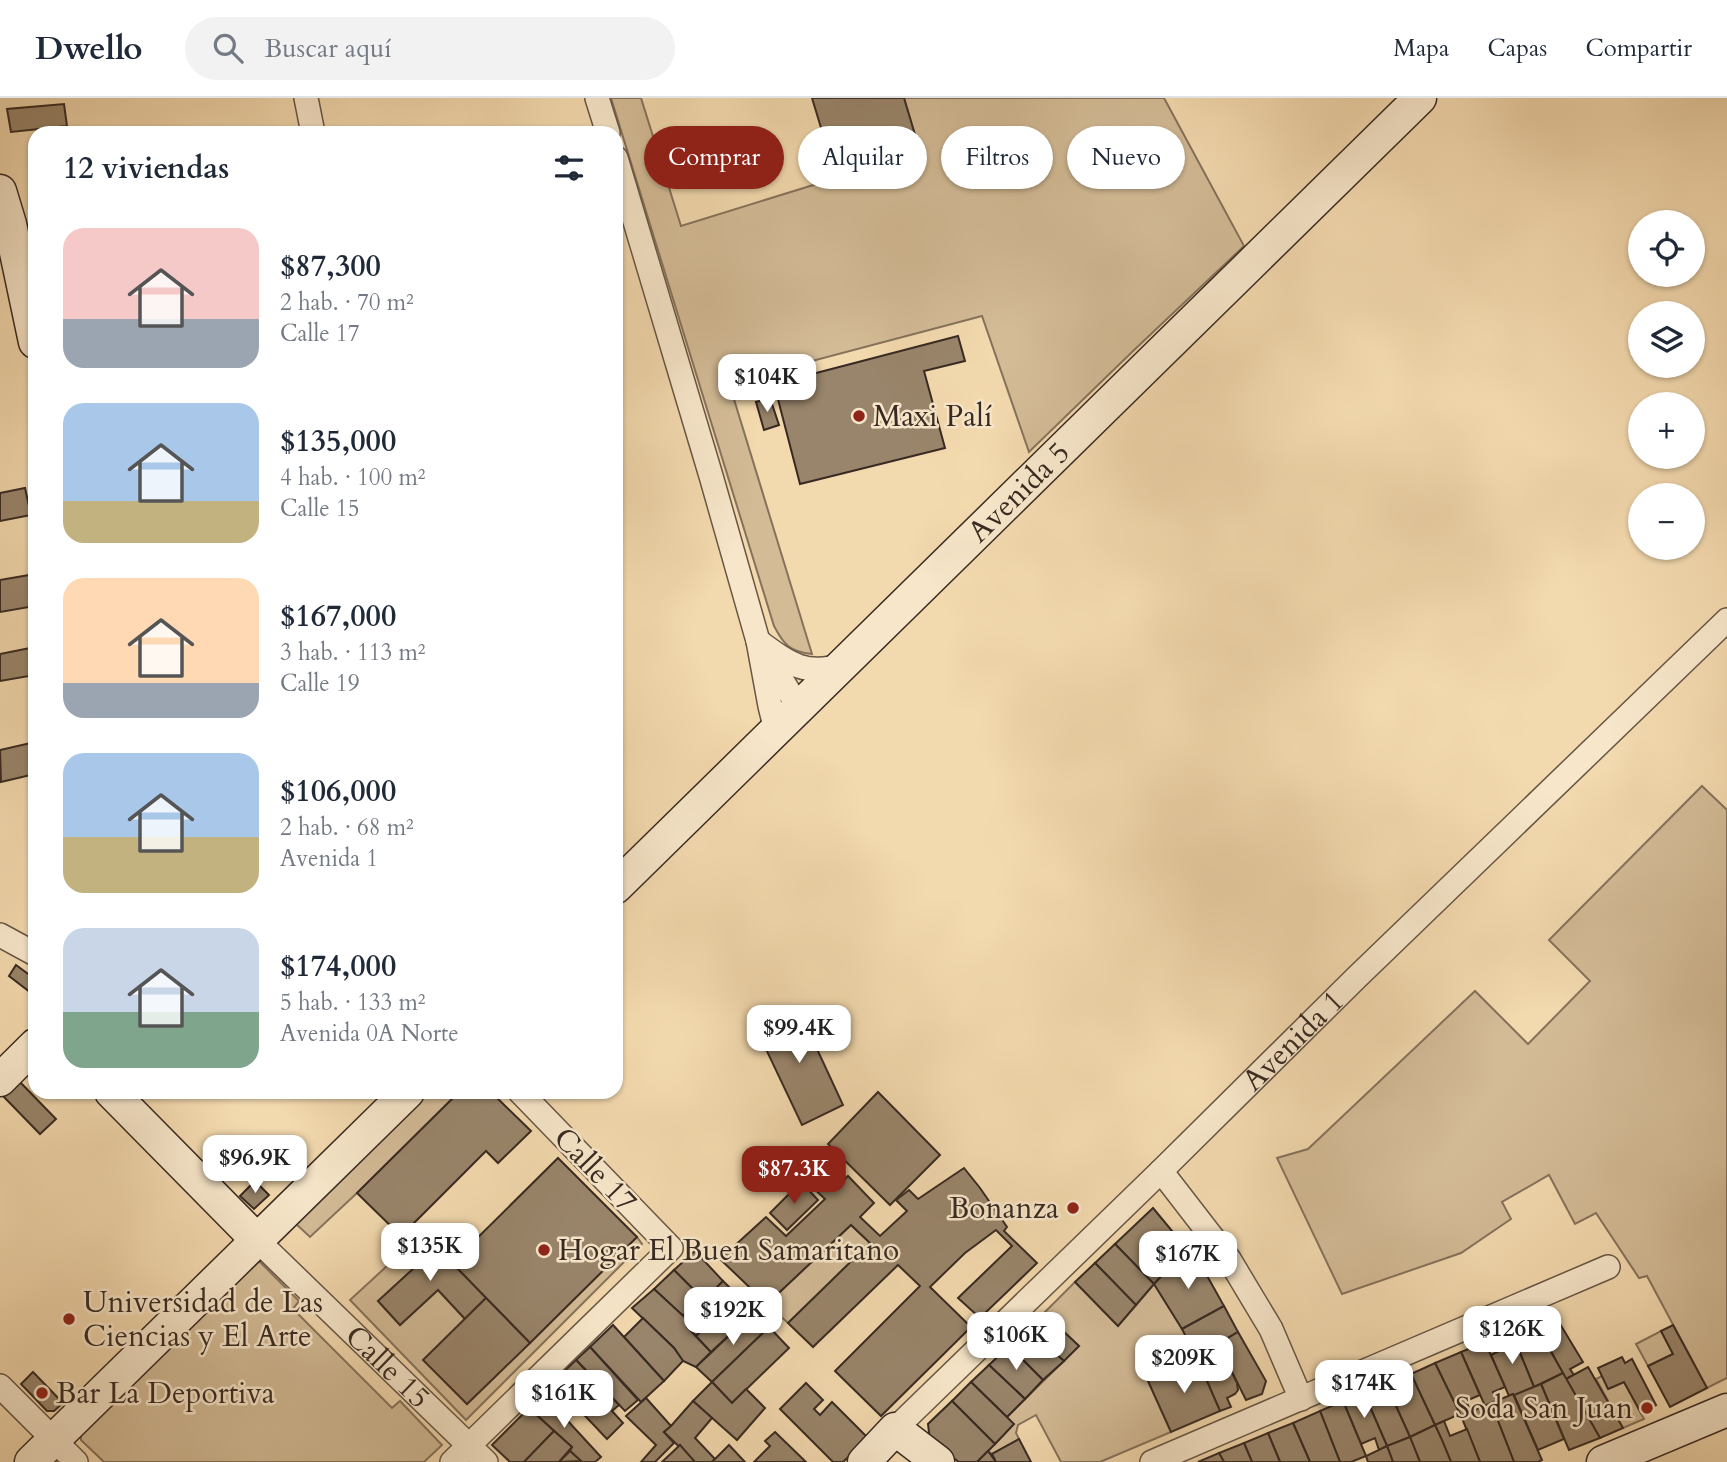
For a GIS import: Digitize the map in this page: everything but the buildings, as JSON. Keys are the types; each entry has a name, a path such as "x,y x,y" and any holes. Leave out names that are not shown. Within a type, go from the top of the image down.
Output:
{"street":[{"path":"306,98 312,126"},
{"path":"597,98 606,126"},
{"name":"Avenida 5","path":"623,880 1420,98"},
{"path":"623,183 758,641 776,730"},
{"path":"0,191 28,277"},
{"name":"Avenida 1","path":"863,1462 1356,978 1727,620"},
{"path":"758,641 780,658 802,668 823,670 842,665"},
{"path":"758,641 799,708"},
{"path":"0,935 28,950"},
{"path":"0,1080 28,1052"},
{"name":"Calle 15","path":"118,1099 257,1240 486,1462"},
{"path":"31,1462 401,1099"},
{"name":"Calle 17","path":"469,1446 671,1248 527,1099"},
{"path":"1161,1171 1236,1271 1271,1329 1301,1399"},
{"path":"1153,1462 1608,1267"},
{"path":"0,1386 76,1462"},
{"path":"1604,1462 1727,1410"},
{"path":"895,1429 938,1462"},
{"path":"452,1462 469,1446"}],"shaded area":[{"path":"611,98 641,98 650,126 644,126 644,189 669,189 681,226 800,189 927,189 927,126 912,126 904,98 1164,98 1179,126 1067,126 1067,189 1185,189 1185,137 1244,246 1029,452 982,316 729,383 812,654 804,653 788,646 774,626 623,137 623,126 620,126"},
{"path":"1702,786 1727,810 1727,1378 1707,1388 1647,1276 1639,1278 1596,1213 1575,1224 1549,1175 1502,1202 1511,1219 1461,1253 1342,1294 1277,1158 1308,1149 1475,991 1528,1044 1590,981 1549,940"},
{"path":"422,1099 452,1099 310,1237 295,1223"},
{"path":"851,1225 870,1243 788,1323 767,1304"},
{"path":"637,1237 642,1244 466,1420 350,1300 400,1254 414,1268 378,1301 400,1325 438,1290 465,1319 424,1360 467,1404"},
{"path":"256,1258 299,1301 293,1309 392,1408 400,1401 442,1445 424,1462 104,1462 81,1440 81,1434"},
{"path":"1075,1282 1118,1326 1154,1284 1196,1356 1148,1381 1171,1432 1100,1462 1061,1462 1036,1415 1018,1425 1016,1433 1019,1439 992,1454 988,1451 1013,1425 1007,1417 1079,1346 1044,1313"},
{"path":"1661,1331 1673,1354 1648,1366 1636,1344"},
{"path":"1602,1376 1609,1389 1624,1382 1644,1419 1623,1428 1596,1379"}],"place":[{"name":"Maxi Palí","path":"859,416"},
{"name":"Bonanza","path":"1073,1208"},
{"name":"Hogar El Buen Samaritano","path":"544,1250"},
{"name":"Universidad de Las Ciencias y El Arte","path":"69,1319"},
{"name":"Bar La Deportiva","path":"42,1393"},
{"name":"Soda San Juan","path":"1647,1408"}]}
